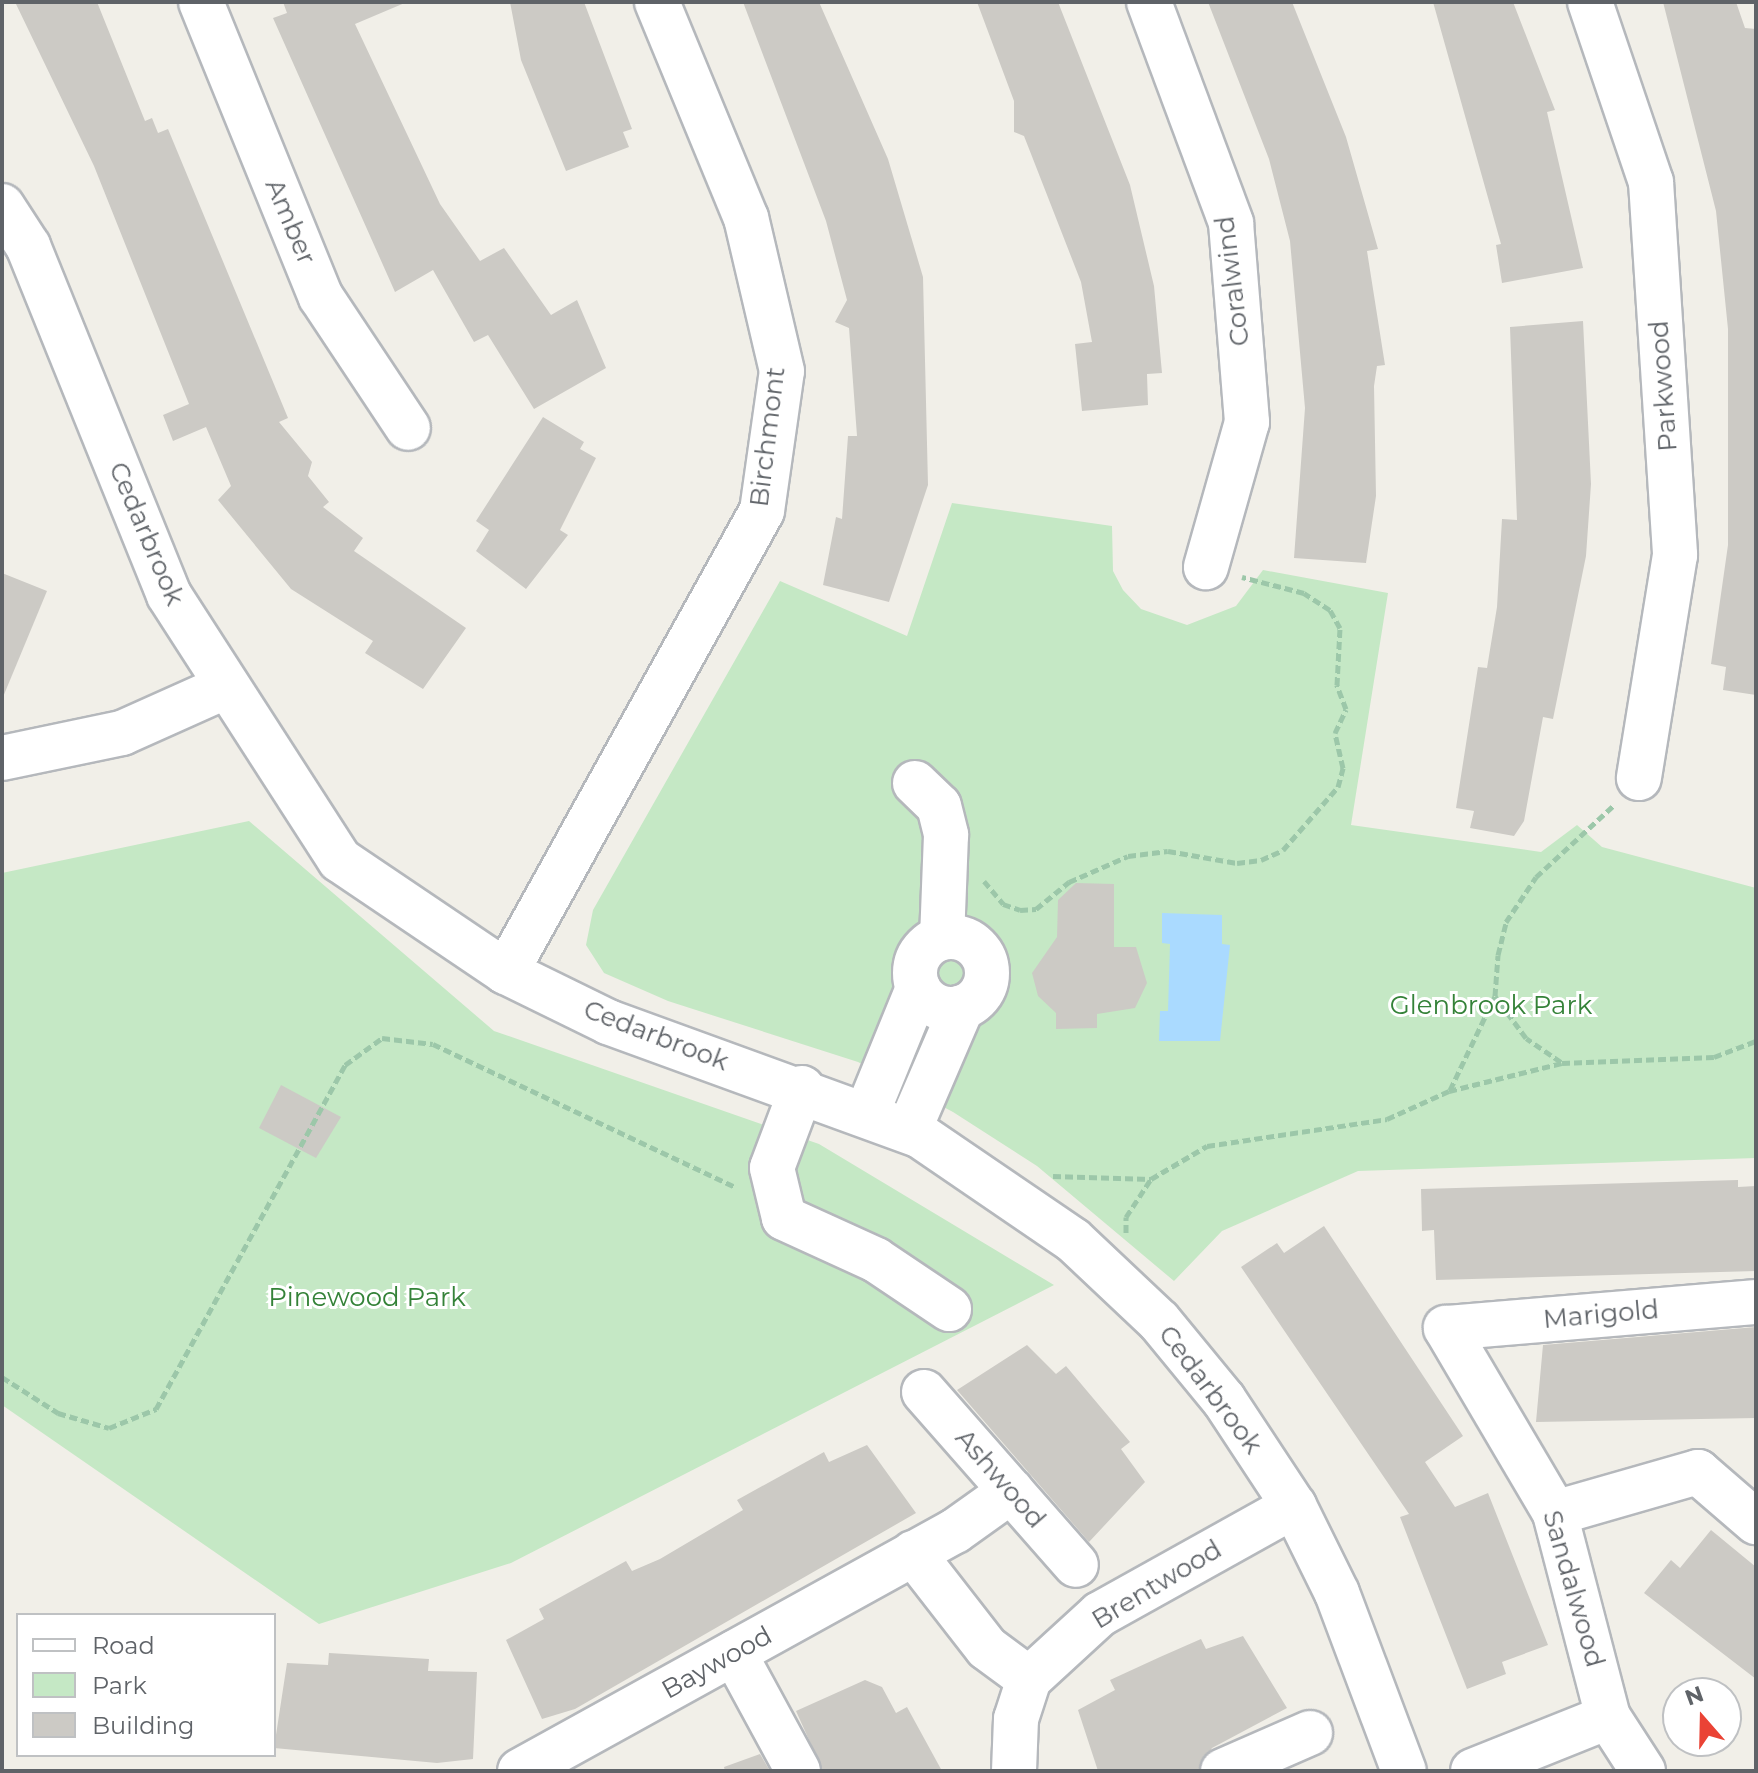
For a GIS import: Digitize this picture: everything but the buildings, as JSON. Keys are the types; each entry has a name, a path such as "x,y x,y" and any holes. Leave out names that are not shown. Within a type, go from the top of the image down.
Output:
{"street":[{"name":"Amber","path":"201,2 321,297 408,428"},
{"name":"Birchmont","path":"506,972 762,511 782,371 746,218 657,2"},
{"name":"Coralwind","path":"1149,2 1231,223 1247,422 1206,567"},
{"name":"Parkwood","path":"1590,2 1651,182 1675,555 1639,778"},
{"name":"Cedarbrook","path":"2,206 28,246 169,595 340,860 506,972 608,1022 802,1088 909,1130 1011,1195 1122,1283 1224,1400 1294,1506 1337,1593 1404,1771"},
{"path":"2,758 122,733 227,686"},
{"path":"867,1113 918,988 916,963 942,938 946,835 939,806 915,783"},
{"path":"909,1130 962,1007 982,992 987,968 966,940 942,938"},
{"path":"918,988 932,1003 962,1007"},
{"path":"802,1088 772,1168 773,1191 784,1218 876,1260 949,1309"},
{"name":"Marigold","path":"1446,1328 1756,1302"},
{"name":"Sandalwood","path":"1446,1328 1555,1513 1608,1717 1643,1771"},
{"name":"Ashwood","path":"924,1392 1076,1565"},
{"path":"1555,1513 1698,1472 1756,1522"},
{"name":"Baywood","path":"520,1771 913,1553 1011,1491"},
{"name":"Brentwood","path":"1014,1771 1016,1719 1029,1679 1100,1614 1294,1506"},
{"path":"913,1553 987,1648 1029,1679"},
{"path":"734,1653 798,1771"},
{"path":"1473,1771 1608,1717"},
{"path":"1223,1771 1310,1733"}],"path":[{"path":"942,880 981,879 1020,910 1036,909 1069,882 1128,856 1168,851 1261,860 1283,850 1338,787 1343,768 1335,733 1346,709 1337,685 1340,628 1330,610 1304,593 1206,567"},
{"path":"1449,1091 1495,996 1506,922 1536,877 1639,778"},
{"path":"1495,996 1526,1038 1562,1063"},
{"path":"2,1377 58,1413 109,1428 156,1409 345,1065 382,1038 433,1044 744,1191 773,1191"},
{"path":"1122,1283 1126,1217 1151,1179 1207,1146 1387,1119 1449,1091 1562,1063 1714,1057 1756,1041"},
{"path":"1011,1195 1057,1174 1151,1179"}],"green space":[{"name":"Glenbrook Park","path":"952,503 1112,526 1113,571 1123,590 1141,609 1187,625 1236,606 1263,570 1388,593 1351,825 1541,852 1577,825 1602,847 1756,888 1756,1158 1358,1171 1222,1231 1174,1281 1037,1166 953,1112 858,1062 668,1001 604,973 586,945 593,910 780,581 907,636"},
{"name":"Pinewood Park","path":"249,821 494,1031 819,1144 1054,1285 511,1563 319,1624 2,1405 2,873"}],"water":[{"path":"1162,913 1222,915 1222,944 1230,945 1220,1041 1159,1041 1160,1011 1168,1011 1170,944 1162,943"}]}
